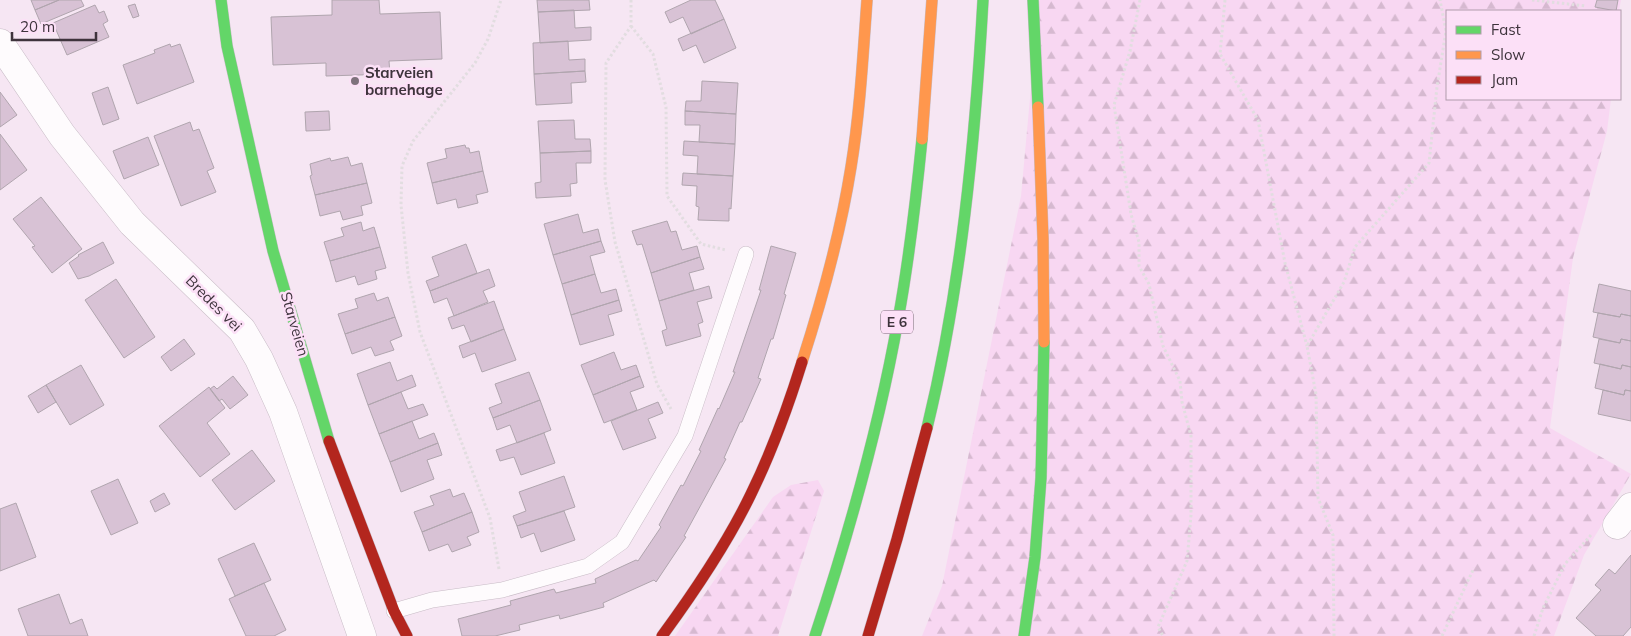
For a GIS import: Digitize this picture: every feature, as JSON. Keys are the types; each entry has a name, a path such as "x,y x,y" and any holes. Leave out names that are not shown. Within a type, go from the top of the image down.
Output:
{"main road":[{"name":"Starveien","path":"221,0 227,46 273,251 329,441 394,611 407,636"},
{"path":"662,636 715,559 750,496 766,461 812,330 850,168 857,122 868,0"},
{"name":"E 6","path":"815,636 841,559 856,506 889,365 909,254 920,158 932,0"},
{"path":"868,636 890,567 917,470 940,374 971,162 981,48 983,0"},
{"path":"1024,636 1031,593 1044,416 1045,316 1033,0"}],"street":[{"name":"Bredes vei","path":"0,43 62,135 132,223 242,330 259,359 283,412 362,636"}],"lane":[{"path":"394,611 432,600 502,590 588,566 622,542 685,436 746,254"}],"path":[{"path":"501,0 488,39 475,63 413,141 402,166 401,205 408,273 420,332 490,518 502,590"},
{"path":"631,0 631,26 606,63 605,180 614,242 657,384 685,436"},
{"path":"1140,0 1130,51 1114,105 1131,214 1139,242 1139,266 1149,284 1163,346 1180,381 1182,402 1192,436 1191,515 1187,561 1158,627 1163,636"},
{"path":"1225,0 1220,54 1258,120 1285,263 1307,346 1316,394 1318,498 1333,535 1334,636"},
{"path":"1307,346 1344,282 1355,247 1429,163 1437,87 1446,31 1441,0"},
{"path":"1532,0 1586,6"},
{"path":"631,26 653,54 666,107 667,196 701,244 746,254"},
{"path":"1534,636 1543,608 1565,564 1595,531 1624,516"},
{"path":"1442,636 1474,568"}],"green space":[{"path":"1039,0 1621,0 1619,10 1446,10 1446,100 1611,100 1607,131 1573,258 1550,428 1631,474 1584,555 1554,636 922,636 942,586 1021,196"},
{"path":"818,480 824,491 778,636 675,636 773,497 791,485"}],"building":[{"path":"31,0 59,0 35,10"},
{"path":"59,0 81,0 84,6 41,24 35,10"},
{"path":"332,0 379,0 380,14 440,12 442,59 389,61 390,74 326,76 326,63 273,65 271,17 332,15"},
{"path":"537,0 589,0 590,10 538,12"},
{"path":"691,0 715,0 724,19 691,34 683,17 670,23 665,12"},
{"path":"1597,0 1618,0 1616,10 1595,7"},
{"path":"135,4 139,16 133,18 128,6"},
{"path":"95,5 99,13 104,11 108,21 103,24 109,37 67,55 53,23"},
{"path":"574,10 575,28 591,27 591,40 540,43 538,12"},
{"path":"724,19 736,48 704,63 696,45 683,51 678,39"},
{"path":"568,41 569,60 585,59 585,71 534,74 533,43"},
{"path":"170,44 171,47 180,44 194,82 137,104 123,65 155,53 154,50"},
{"path":"585,71 586,82 571,83 572,103 536,105 534,74"},
{"path":"702,81 738,83 736,114 685,111 686,101 701,101"},
{"path":"108,87 119,119 103,125 92,93"},
{"path":"0,92 17,115 0,127"},
{"path":"329,111 330,130 306,131 305,112"},
{"path":"685,111 736,114 735,144 699,142 700,125 685,125"},
{"path":"574,120 575,139 590,139 591,151 540,153 538,121"},
{"path":"190,122 193,131 199,129 214,168 207,171 216,192 181,206 154,136"},
{"path":"0,134 27,170 0,190"},
{"path":"148,137 159,165 124,179 113,151"},
{"path":"684,141 735,144 733,176 697,174 698,156 683,155"},
{"path":"465,145 466,148 469,148 470,153 479,151 483,171 432,183 427,163 447,158 445,149"},
{"path":"591,151 591,163 576,163 577,183 570,184 571,196 536,198 535,183 541,182 540,153"},
{"path":"348,157 351,166 362,163 367,183 315,195 310,176 312,175 310,164 330,158 331,161"},
{"path":"483,171 488,192 476,195 478,203 458,208 456,199 437,204 432,183"},
{"path":"683,173 733,176 729,221 698,220 699,207 696,206 697,186 682,185"},
{"path":"367,183 372,203 361,206 363,215 343,220 340,211 320,216 315,195"},
{"path":"41,197 82,249 52,273 32,247 35,246 13,219"},
{"path":"578,214 583,233 598,229 601,241 553,255 544,224"},
{"path":"667,221 671,232 676,231 682,250 697,246 700,257 651,273 642,244 637,245 632,231"},
{"path":"361,222 363,231 374,227 380,247 330,261 324,242 344,236 341,228"},
{"path":"601,241 605,252 590,256 595,274 562,284 553,255"},
{"path":"103,242 114,263 89,276 78,279 69,263 78,255"},
{"path":"466,244 477,273 430,291 426,281 439,276 432,257"},
{"path":"771,246 796,253 773,339 771,339 758,378 761,379 724,458 726,459 684,536 686,537 656,582 654,580 603,603 604,607 560,619 559,615 519,625 520,630 495,636 462,636 458,619 511,605 510,601 554,589 556,593 596,583 595,579 636,560 638,561 661,527 659,525 681,485 683,486 701,451 699,450 735,372 733,372 761,290 759,290"},
{"path":"380,247 386,268 375,271 377,279 358,285 355,276 336,282 330,261"},
{"path":"700,257 704,269 689,273 694,290 659,301 651,273"},
{"path":"489,269 495,286 483,291 488,302 454,316 447,298 434,303 430,291"},
{"path":"595,274 601,293 616,289 619,300 571,315 562,284"},
{"path":"116,279 155,337 124,358 85,300"},
{"path":"1599,284 1631,291 1631,316 1621,314 1620,317 1593,312"},
{"path":"709,286 712,298 697,302 703,322 698,324 701,336 666,346 662,331 667,329 659,301"},
{"path":"374,293 377,301 388,297 395,317 345,334 338,314 358,308 355,299"},
{"path":"619,300 622,311 608,315 614,335 580,345 571,315"},
{"path":"494,301 504,329 471,342 464,325 452,329 448,318"},
{"path":"1598,313 1620,317 1621,314 1631,316 1631,341 1621,339 1620,343 1593,337"},
{"path":"395,317 402,336 390,341 394,350 375,356 371,347 352,354 345,334"},
{"path":"504,329 516,360 482,372 475,353 463,358 459,346"},
{"path":"184,339 195,354 171,371 161,357"},
{"path":"1599,339 1620,343 1621,339 1631,341 1631,367 1622,365 1621,369 1594,363"},
{"path":"614,352 621,370 636,365 640,376 593,395 581,365"},
{"path":"390,362 397,381 412,375 416,386 368,405 357,374"},
{"path":"1600,364 1621,369 1622,365 1631,367 1631,391 1625,390 1624,395 1595,388"},
{"path":"81,365 104,405 70,425 46,385"},
{"path":"529,372 540,400 493,418 489,408 502,403 495,384"},
{"path":"233,376 248,395 230,409 222,399 219,401 210,389 214,386 217,389"},
{"path":"640,376 644,387 630,392 637,410 604,423 593,395"},
{"path":"46,385 56,402 38,413 28,396"},
{"path":"209,387 225,408 207,423 230,454 200,477 159,426"},
{"path":"1603,390 1624,395 1625,390 1631,391 1631,421 1598,414"},
{"path":"401,392 408,409 423,404 428,415 379,434 368,405"},
{"path":"540,400 551,430 517,443 510,425 497,430 493,418"},
{"path":"658,402 663,413 648,419 656,438 623,450 611,421"},
{"path":"412,421 419,439 434,433 438,443 390,462 379,434"},
{"path":"544,433 555,463 521,475 514,457 500,461 496,450"},
{"path":"438,443 442,455 427,460 434,479 401,492 390,462"},
{"path":"252,450 275,481 235,510 212,480"},
{"path":"564,476 575,507 517,526 513,516 526,511 519,492"},
{"path":"118,479 138,523 111,535 91,491"},
{"path":"450,489 453,497 464,493 472,512 422,532 414,512 434,505 430,496"},
{"path":"164,493 170,504 155,512 150,501"},
{"path":"16,503 36,557 0,571 0,509"},
{"path":"564,511 575,540 541,552 534,533 521,538 517,526"},
{"path":"472,512 479,532 467,537 471,545 452,552 448,544 429,551 422,532"},
{"path":"254,543 271,580 235,596 218,559"},
{"path":"1631,555 1631,627 1623,636 1596,636 1576,618 1601,590 1595,585 1609,569 1615,574"},
{"path":"264,583 286,630 274,636 246,636 229,599"},
{"path":"59,594 70,624 82,619 88,636 28,636 18,609"}],"traffic: fast":[{"path":"221,0 227,46 273,251 329,441"},
{"path":"927,428 939,375 958,269 976,108 983,0"},
{"path":"1033,0 1038,107"},
{"path":"815,636 840,558 882,400 906,275 922,139"},
{"path":"1024,636 1035,557 1041,478 1044,342"}],"traffic: slow":[{"path":"802,362 830,265 847,191 859,104 867,0"},
{"path":"922,139 932,0"},
{"path":"1038,107 1043,239 1044,342"}],"traffic: jam":[{"path":"662,636 710,567 742,513 773,445 802,362"},
{"path":"868,636 927,428"},
{"path":"329,441 394,611 407,636"}],"place":[{"name":"Starveien barnehage","path":"355,81"}]}
